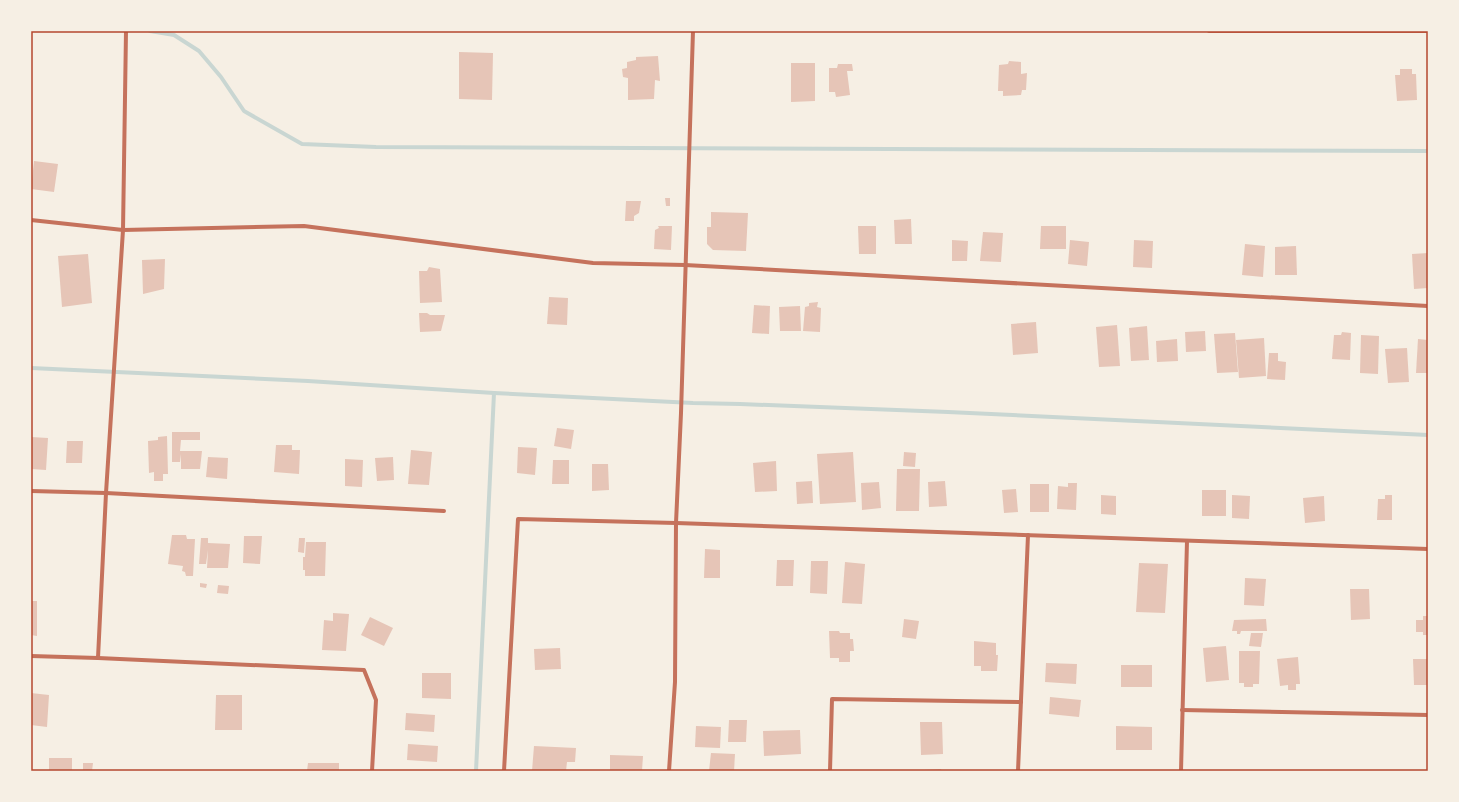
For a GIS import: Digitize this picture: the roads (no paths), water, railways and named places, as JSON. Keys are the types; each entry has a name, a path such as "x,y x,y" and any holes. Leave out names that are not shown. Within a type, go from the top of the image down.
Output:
{"street":[{"path":"98,658 106,493 123,230 126,31"},
{"path":"669,771 675,682 676,523 682,391 692,31"},
{"path":"1209,31 1428,31"},
{"path":"31,220 123,230 304,226 593,263 685,265 1428,306"},
{"path":"31,491 106,493 444,510"},
{"path":"504,771 518,519 676,523 1428,549"},
{"path":"1018,771 1028,535"},
{"path":"1181,771 1187,541"},
{"path":"31,656 364,670 376,700 372,771"},
{"path":"830,771 832,699 1021,702"},
{"path":"1182,710 1428,715"}],"waterway":[{"path":"150,31 174,35 199,51 221,77 244,111 302,144 376,147 1428,151"},
{"path":"31,368 308,381 494,393 693,403 948,412 1428,435"},
{"path":"476,771 494,393"}]}
